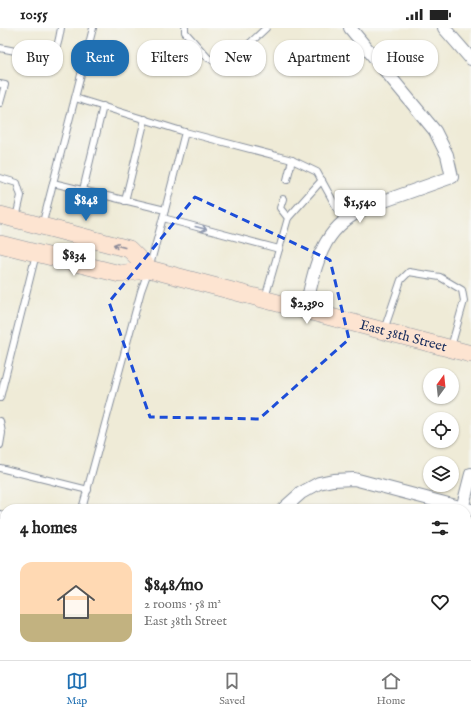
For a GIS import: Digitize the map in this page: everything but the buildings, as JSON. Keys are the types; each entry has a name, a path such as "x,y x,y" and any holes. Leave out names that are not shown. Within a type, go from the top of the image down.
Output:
{"main road":[{"path":"8,217 129,249 149,269"},
{"name":"East 38th Street","path":"0,244 120,274 149,269 471,354"}],"street":[{"path":"305,310 320,252 331,234 344,221 357,212 370,206 452,177 448,155 435,131 350,28"},
{"path":"444,28 471,59"},
{"path":"466,504 471,474"},
{"path":"287,504 295,497 313,486 333,480 354,479 446,504"}],"lane":[{"path":"0,48 46,58 51,56 55,50 61,28"},
{"path":"42,226 93,28"},
{"path":"185,28 186,32 208,58 220,64 231,61 266,28"},
{"path":"0,84 5,85 0,103"},
{"path":"75,98 186,132 292,160 317,172 344,221"},
{"path":"83,190 103,106"},
{"path":"124,201 145,119"},
{"path":"84,504 186,132"},
{"path":"287,180 292,160"},
{"path":"0,178 17,183 21,196 8,217"},
{"path":"265,299 288,218 322,180"},
{"path":"53,183 165,210"},
{"path":"282,199 280,208 288,218"},
{"path":"163,218 279,249"},
{"path":"0,398 36,253"},
{"path":"384,330 401,280 409,272 440,277 462,290 464,301 451,348"},
{"path":"0,421 2,433 0,444"},
{"path":"0,468 88,490"}],"highlighted area":[{"path":"195,197 330,260 349,339 259,419 150,417 109,302"}]}
